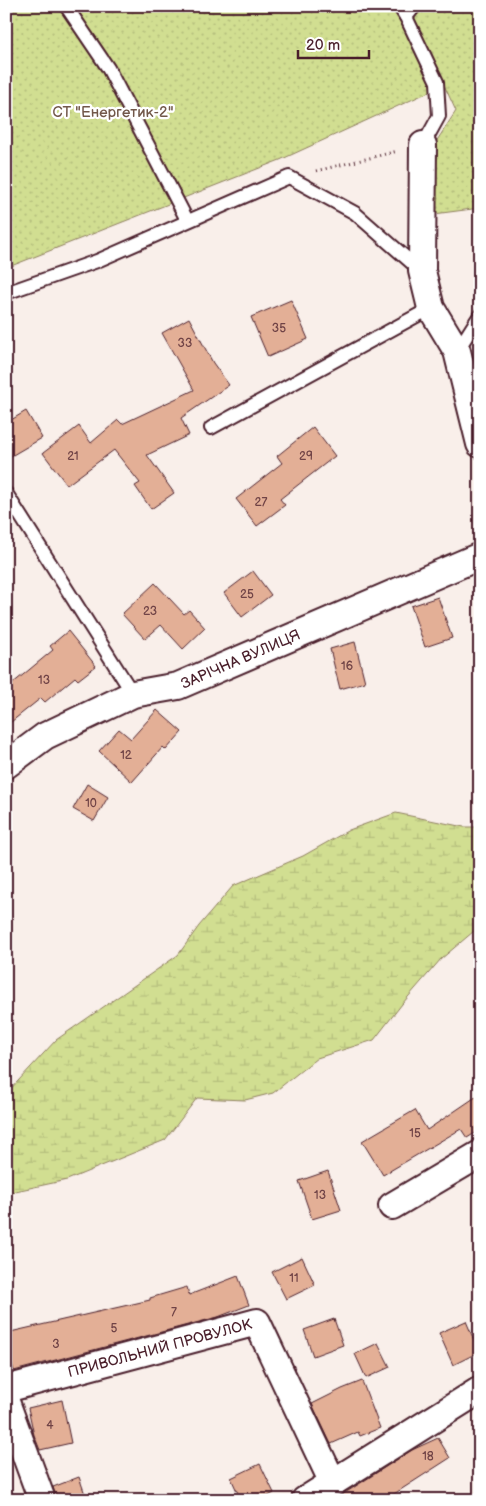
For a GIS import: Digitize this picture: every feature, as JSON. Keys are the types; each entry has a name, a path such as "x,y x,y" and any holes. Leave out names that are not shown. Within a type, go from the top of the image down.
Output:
{"street":[{"path":"423,145 422,271 431,308 457,351 480,444"},
{"name":"ЗАРІЧНА ВУЛИЦЯ","path":"6,765 45,736 133,694 178,686 480,556"},
{"path":"392,1206 480,1154"},
{"name":"ПРИВОЛЬНИЙ ПРОВУЛОК","path":"6,1389 257,1322 334,1484"},
{"path":"305,1500 334,1484 480,1390"},
{"path":"6,1402 42,1500"}],"lane":[{"path":"66,6 108,68 187,220"},
{"path":"415,6 402,12 437,82 439,116 423,145"},
{"path":"6,293 97,260 289,177 354,213 422,271"},
{"path":"211,428 431,308"},
{"path":"457,351 480,314"},
{"path":"6,493 133,694"}],"path":[{"path":"289,177 423,145"}],"green space":[{"name":"СТ \"Енергетик-2\"","path":"6,6 480,6 480,208 434,214 434,145 456,111 444,85 280,160 6,268"},
{"path":"396,813 464,827 480,827 480,926 441,959 374,1040 317,1058 273,1093 245,1100 197,1098 165,1140 67,1180 6,1193 6,1094 56,1040 178,955 199,926 233,886 303,856 349,830"}],"building":[{"path":"291,300 308,339 268,357 251,317"},
{"path":"189,318 213,363 229,385 181,418 189,435 147,455 174,493 151,509 135,486 140,483 114,450 67,485 43,453 79,426 91,443 118,420 122,424 194,390 162,333"},
{"path":"26,411 42,438 6,459 6,423"},
{"path":"313,427 335,456 280,499 285,505 257,526 236,499 282,463 277,456"},
{"path":"253,571 271,595 242,617 224,593"},
{"path":"155,583 184,614 189,610 205,628 183,649 161,625 145,639 122,614"},
{"path":"438,597 452,638 425,647 411,606"},
{"path":"68,631 96,666 78,680 75,677 45,702 41,698 6,726 6,689 53,650 50,646"},
{"path":"355,642 365,682 340,689 330,649"},
{"path":"157,710 182,732 166,750 163,747 132,782 99,751 119,729 131,739"},
{"path":"87,784 108,797 94,821 73,809"},
{"path":"480,1094 480,1130 467,1138 461,1129 383,1175 362,1141 415,1110 427,1130"},
{"path":"328,1171 341,1210 312,1219 299,1181"},
{"path":"302,1257 315,1285 286,1299 272,1272"},
{"path":"238,1276 249,1305 218,1317 14,1371 6,1344 6,1333 150,1300 150,1298 187,1287 189,1295"},
{"path":"334,1319 343,1345 313,1356 304,1330"},
{"path":"466,1321 479,1352 453,1365 439,1333"},
{"path":"378,1343 390,1367 366,1378 355,1354"},
{"path":"362,1381 380,1428 360,1436 358,1432 331,1444 312,1404"},
{"path":"62,1400 71,1443 40,1450 34,1435 28,1408"},
{"path":"438,1438 450,1458 394,1494 383,1500 334,1500 412,1450"},
{"path":"260,1464 274,1493 260,1500 241,1500 231,1478"},
{"path":"79,1477 87,1500 57,1500 53,1487"}]}
